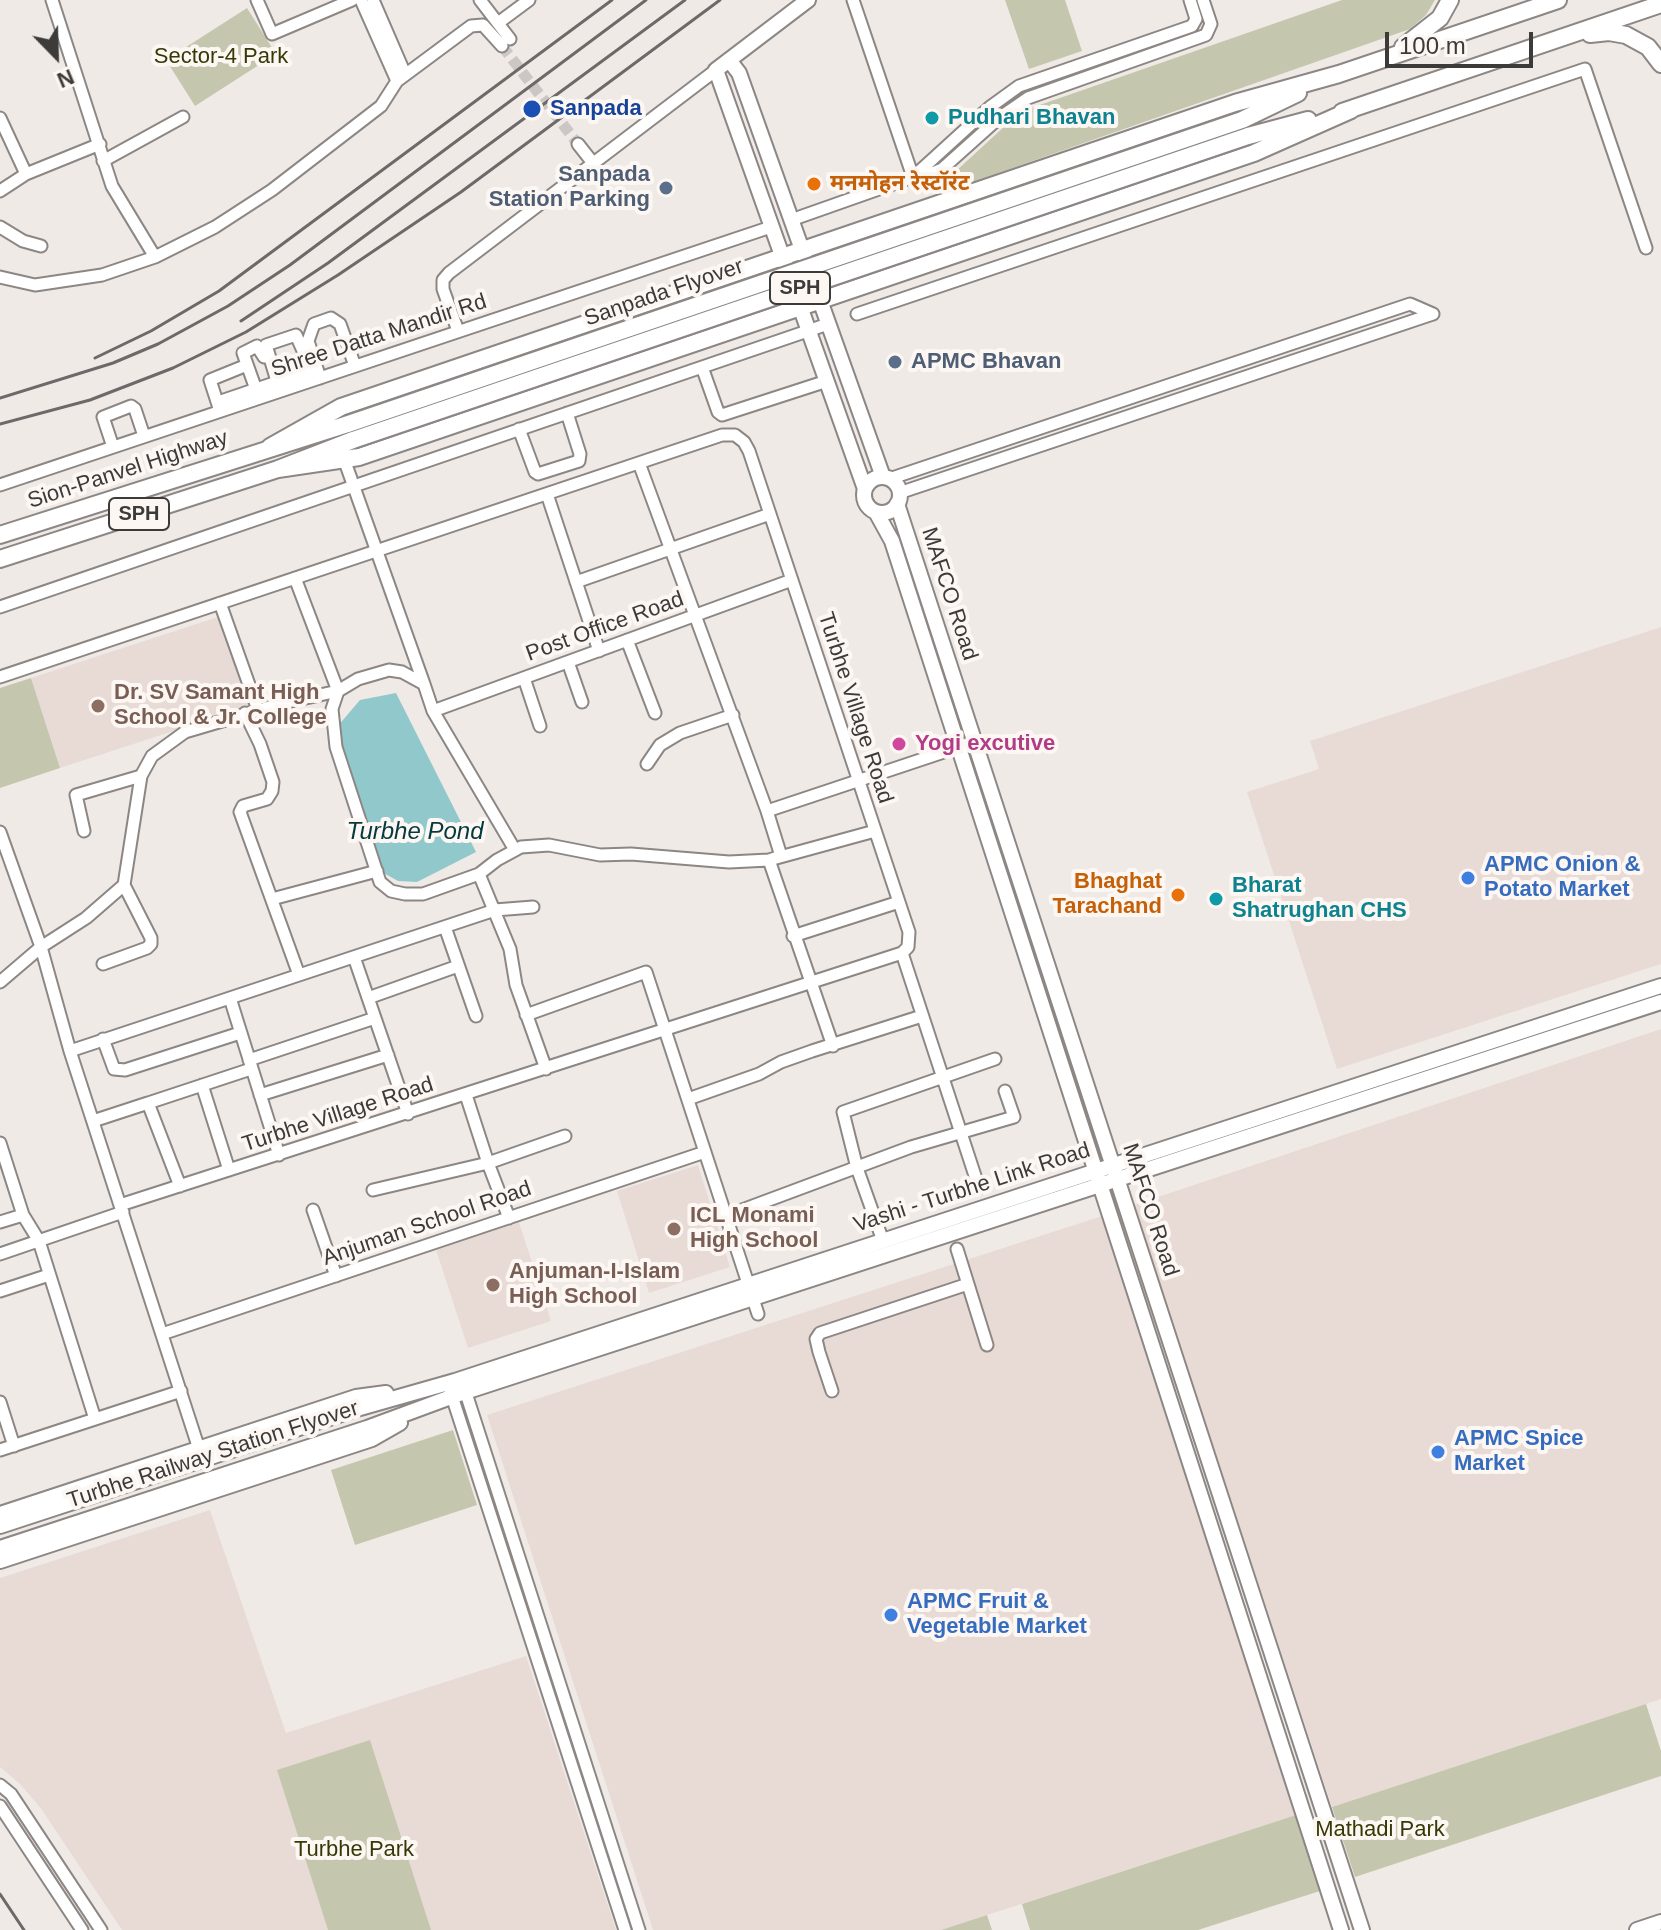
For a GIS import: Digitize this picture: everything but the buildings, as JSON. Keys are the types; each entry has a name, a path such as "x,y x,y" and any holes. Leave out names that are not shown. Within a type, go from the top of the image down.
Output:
{"highway":[{"path":"1388,57 1440,18 1450,0"},
{"name":"SPH","path":"1339,74 1558,0"},
{"name":"SPH","path":"1351,110 1661,4"},
{"path":"1567,36 1609,32 1626,35 1648,47 1661,64"},
{"path":"270,447 341,407 1235,103 1339,74"},
{"name":"Sanpada Flyover","path":"1245,128 1339,74"},
{"path":"278,469 359,457 1254,153 1351,110"},
{"name":"Sanpada Flyover","path":"270,447 350,432 1245,128 1351,110"},
{"path":"881,224 898,274"},
{"name":"Sanpada Flyover","path":"278,469 350,432"},
{"name":"Sion-Panvel Highway","path":"0,535 270,447"},
{"name":"Sion-Panvel Highway","path":"0,559 278,469"}],"main road":[{"path":"729,60 739,73 819,301 886,478 898,498 888,512 876,512 865,500 865,489 716,70 729,60 808,0"},
{"path":"865,489 872,480 886,478"},
{"name":"MAFCO Road","path":"898,498 972,735 1362,1930"},
{"name":"MAFCO Road","path":"876,512 892,541 1341,1930"},
{"name":"Vashi - Turbhe Link Road","path":"1333,1101 1661,986"},
{"name":"Vashi - Turbhe Link Road","path":"450,1390 1333,1101 1661,1002"},
{"name":"Vashi - Turbhe Link Road","path":"750,1292 883,1241 1098,1178"},
{"path":"0,1514 356,1397 450,1390"},
{"path":"0,1561 372,1439 450,1390"},
{"name":"Turbhe Railway Station Flyover","path":"0,1526 360,1408 450,1390"},
{"name":"Turbhe Railway Station Flyover","path":"0,1548 367,1428 450,1390"},
{"path":"1637,1930 1661,1922"}],"street":[{"path":"52,0 112,186 155,257"},
{"path":"257,0 272,34 352,0"},
{"path":"361,0 401,77"},
{"path":"373,0 401,77"},
{"path":"0,277 35,285 102,275 155,257 215,227 272,190 381,106 401,77 477,24 506,42 498,23 480,0"},
{"path":"498,23 529,0"},
{"path":"853,0 913,177"},
{"path":"913,177 990,107 1019,86 1192,26 1196,19 1190,0"},
{"path":"791,220 942,169 999,118 1028,98 1206,35 1211,24 1203,0"},
{"path":"857,314 1585,69 1646,248"},
{"path":"458,331 443,289 443,280 716,70"},
{"path":"103,161 183,117"},
{"path":"0,118 26,174"},
{"path":"0,191 26,174 100,144"},
{"path":"578,144 593,163"},
{"path":"0,227 23,241 41,246"},
{"name":"Shree Datta Mandir Rd","path":"0,485 144,436 219,406 355,366 771,227"},
{"path":"886,478 1410,304 1433,314 898,498"},
{"path":"314,376 309,337 314,324 331,318 340,324 355,366"},
{"path":"0,607 828,324"},
{"path":"277,387 265,347 268,343 296,335 314,376"},
{"path":"257,394 243,353 257,346 277,387"},
{"path":"219,406 211,378 247,365"},
{"path":"702,367 718,412 722,415 827,381"},
{"path":"113,447 103,417 131,406 135,409 144,436"},
{"path":"519,429 538,474 579,461 580,454 567,413"},
{"name":"Turbhe Village Road","path":"0,677 722,435 735,435 749,451 910,940 902,953 180,1186 0,1254"},
{"path":"344,459 433,711 515,850"},
{"path":"639,463 767,811 781,856 769,860"},
{"path":"547,494 599,651"},
{"path":"576,582 770,514"},
{"path":"295,578 338,691 332,709 336,747 380,882 391,891 423,894 479,874 521,847 549,845 600,855 631,854 729,862 769,860 875,831"},
{"name":"Post Office Road","path":"433,711 792,580"},
{"path":"220,603 258,710"},
{"path":"627,640 655,713"},
{"path":"568,662 582,702"},
{"path":"103,964 151,944 151,938 124,885 141,776 152,756 185,732 245,713 338,691 358,679 389,670 402,672 424,684"},
{"path":"524,678 540,726"},
{"path":"245,713 273,782 267,799 243,806 240,812 299,975"},
{"path":"647,764 660,745 680,733 733,715"},
{"path":"767,811 859,781 972,735"},
{"path":"84,831 76,795 141,776"},
{"path":"0,833 41,947 70,1051 199,1449"},
{"path":"769,860 833,1046"},
{"path":"272,899 377,871"},
{"path":"479,874 510,949 516,985 546,1069"},
{"path":"0,982 41,947 86,918 124,885"},
{"path":"1010,905 1026,900"},
{"path":"793,936 899,902"},
{"path":"70,1051 495,910 533,907"},
{"path":"445,927 476,1016"},
{"path":"902,953 979,1188"},
{"path":"354,957 408,1114"},
{"path":"368,998 458,966"},
{"path":"526,1015 646,972 758,1314"},
{"path":"230,998 279,1155"},
{"path":"688,1099 759,1074 781,1062 922,1016"},
{"path":"93,1121 202,1085 375,1018"},
{"path":"103,1039 114,1069 125,1070 240,1033"},
{"path":"260,1095 388,1055"},
{"path":"883,1241 857,1168 843,1112 995,1059"},
{"path":"202,1085 229,1170"},
{"path":"726,1216 960,1132 1014,1117 1005,1091"},
{"path":"466,1095 509,1218"},
{"path":"148,1103 180,1186"},
{"path":"373,1190 488,1163 565,1136"},
{"path":"0,1143 23,1215 39,1241 95,1419"},
{"name":"Anjuman School Road","path":"162,1334 705,1152"},
{"path":"313,1210 336,1276"},
{"path":"0,1222 23,1215"},
{"path":"957,1249 987,1345"},
{"path":"0,1291 49,1275"},
{"path":"832,1391 816,1339 820,1333 968,1284"},
{"path":"450,1390 625,1930"},
{"path":"450,1390 639,1930"},
{"path":"0,1450 181,1391"},
{"path":"0,1402 14,1446"},
{"path":"0,1785 11,1794 101,1930"},
{"path":"0,1806 82,1930"},
{"path":"67,1906 79,1898"}],"shaded area":[{"path":"227,614 256,704 60,768 31,678"},
{"name":"APMC Onion & Potato Market","path":"1661,627 1661,964 1337,1069 1247,792 1319,769 1310,741"},
{"name":"APMC Spice Market","path":"1661,1029 1661,1699 1332,1807 1134,1205"},
{"name":"ICL Monami High School","path":"698,1165 730,1267 649,1293 617,1191"},
{"name":"APMC Fruit & Vegetable Market","path":"1102,1216 1296,1815 941,1930 653,1930 487,1415"},
{"name":"Anjuman-I-Islam High School","path":"519,1222 551,1321 468,1348 436,1250"},
{"path":"210,1510 286,1733 526,1656 616,1930 122,1930 42,1810 21,1785 0,1767 0,1578"}],"green space":[{"path":"1005,0 1065,0 1082,51 1029,69"},
{"path":"1342,0 1435,0 1426,15 1410,29 961,186 956,171 1006,125 1031,108"},
{"name":"Sector-4 Park","path":"247,8 276,54 195,106 166,60"},
{"path":"31,678 60,768 0,788 0,688"},
{"path":"453,1430 477,1505 355,1545 331,1470"},
{"name":"Mathadi Park","path":"1646,1704 1661,1751 1661,1776 1355,1877 1332,1807"},
{"name":"Turbhe Park","path":"370,1740 431,1930 328,1930 277,1770"},
{"path":"1296,1815 1320,1891 1198,1930 1030,1930 1022,1904"},
{"path":"987,1915 992,1930 941,1930"}],"water":[{"name":"Turbhe Pond","path":"396,693 476,852 417,882 398,881 382,872 337,727 360,700"}],"tunnel":[{"path":"502,46 578,144"}],"railway":[{"path":"95,358 151,331 219,291 612,0"},
{"path":"0,398 113,363 158,344 228,306 290,265 646,0"},
{"path":"241,321 328,263 685,0"},
{"path":"0,424 90,400 173,368 246,332 338,275 461,192 720,0"},
{"path":"0,1894 24,1930"}],"place":[{"name":"Sanpada","path":"532,109"},
{"name":"Pudhari Bhavan","path":"932,118"},
{"name":"मनमोहन रेस्टॉरंट","path":"814,184"},
{"name":"Sanpada Station Parking","path":"666,188"},
{"name":"APMC Bhavan","path":"895,362"},
{"name":"Dr. SV Samant High School & Jr. College","path":"98,706"},
{"name":"Yogi excutive","path":"899,744"},
{"name":"APMC Onion & Potato Market","path":"1468,878"},
{"name":"Bhaghat Tarachand","path":"1178,895"},
{"name":"Bharat Shatrughan CHS","path":"1216,899"},
{"name":"ICL Monami High School","path":"674,1229"},
{"name":"Anjuman-I-Islam High School","path":"493,1285"},
{"name":"APMC Spice Market","path":"1438,1452"},
{"name":"APMC Fruit & Vegetable Market","path":"891,1615"}]}
